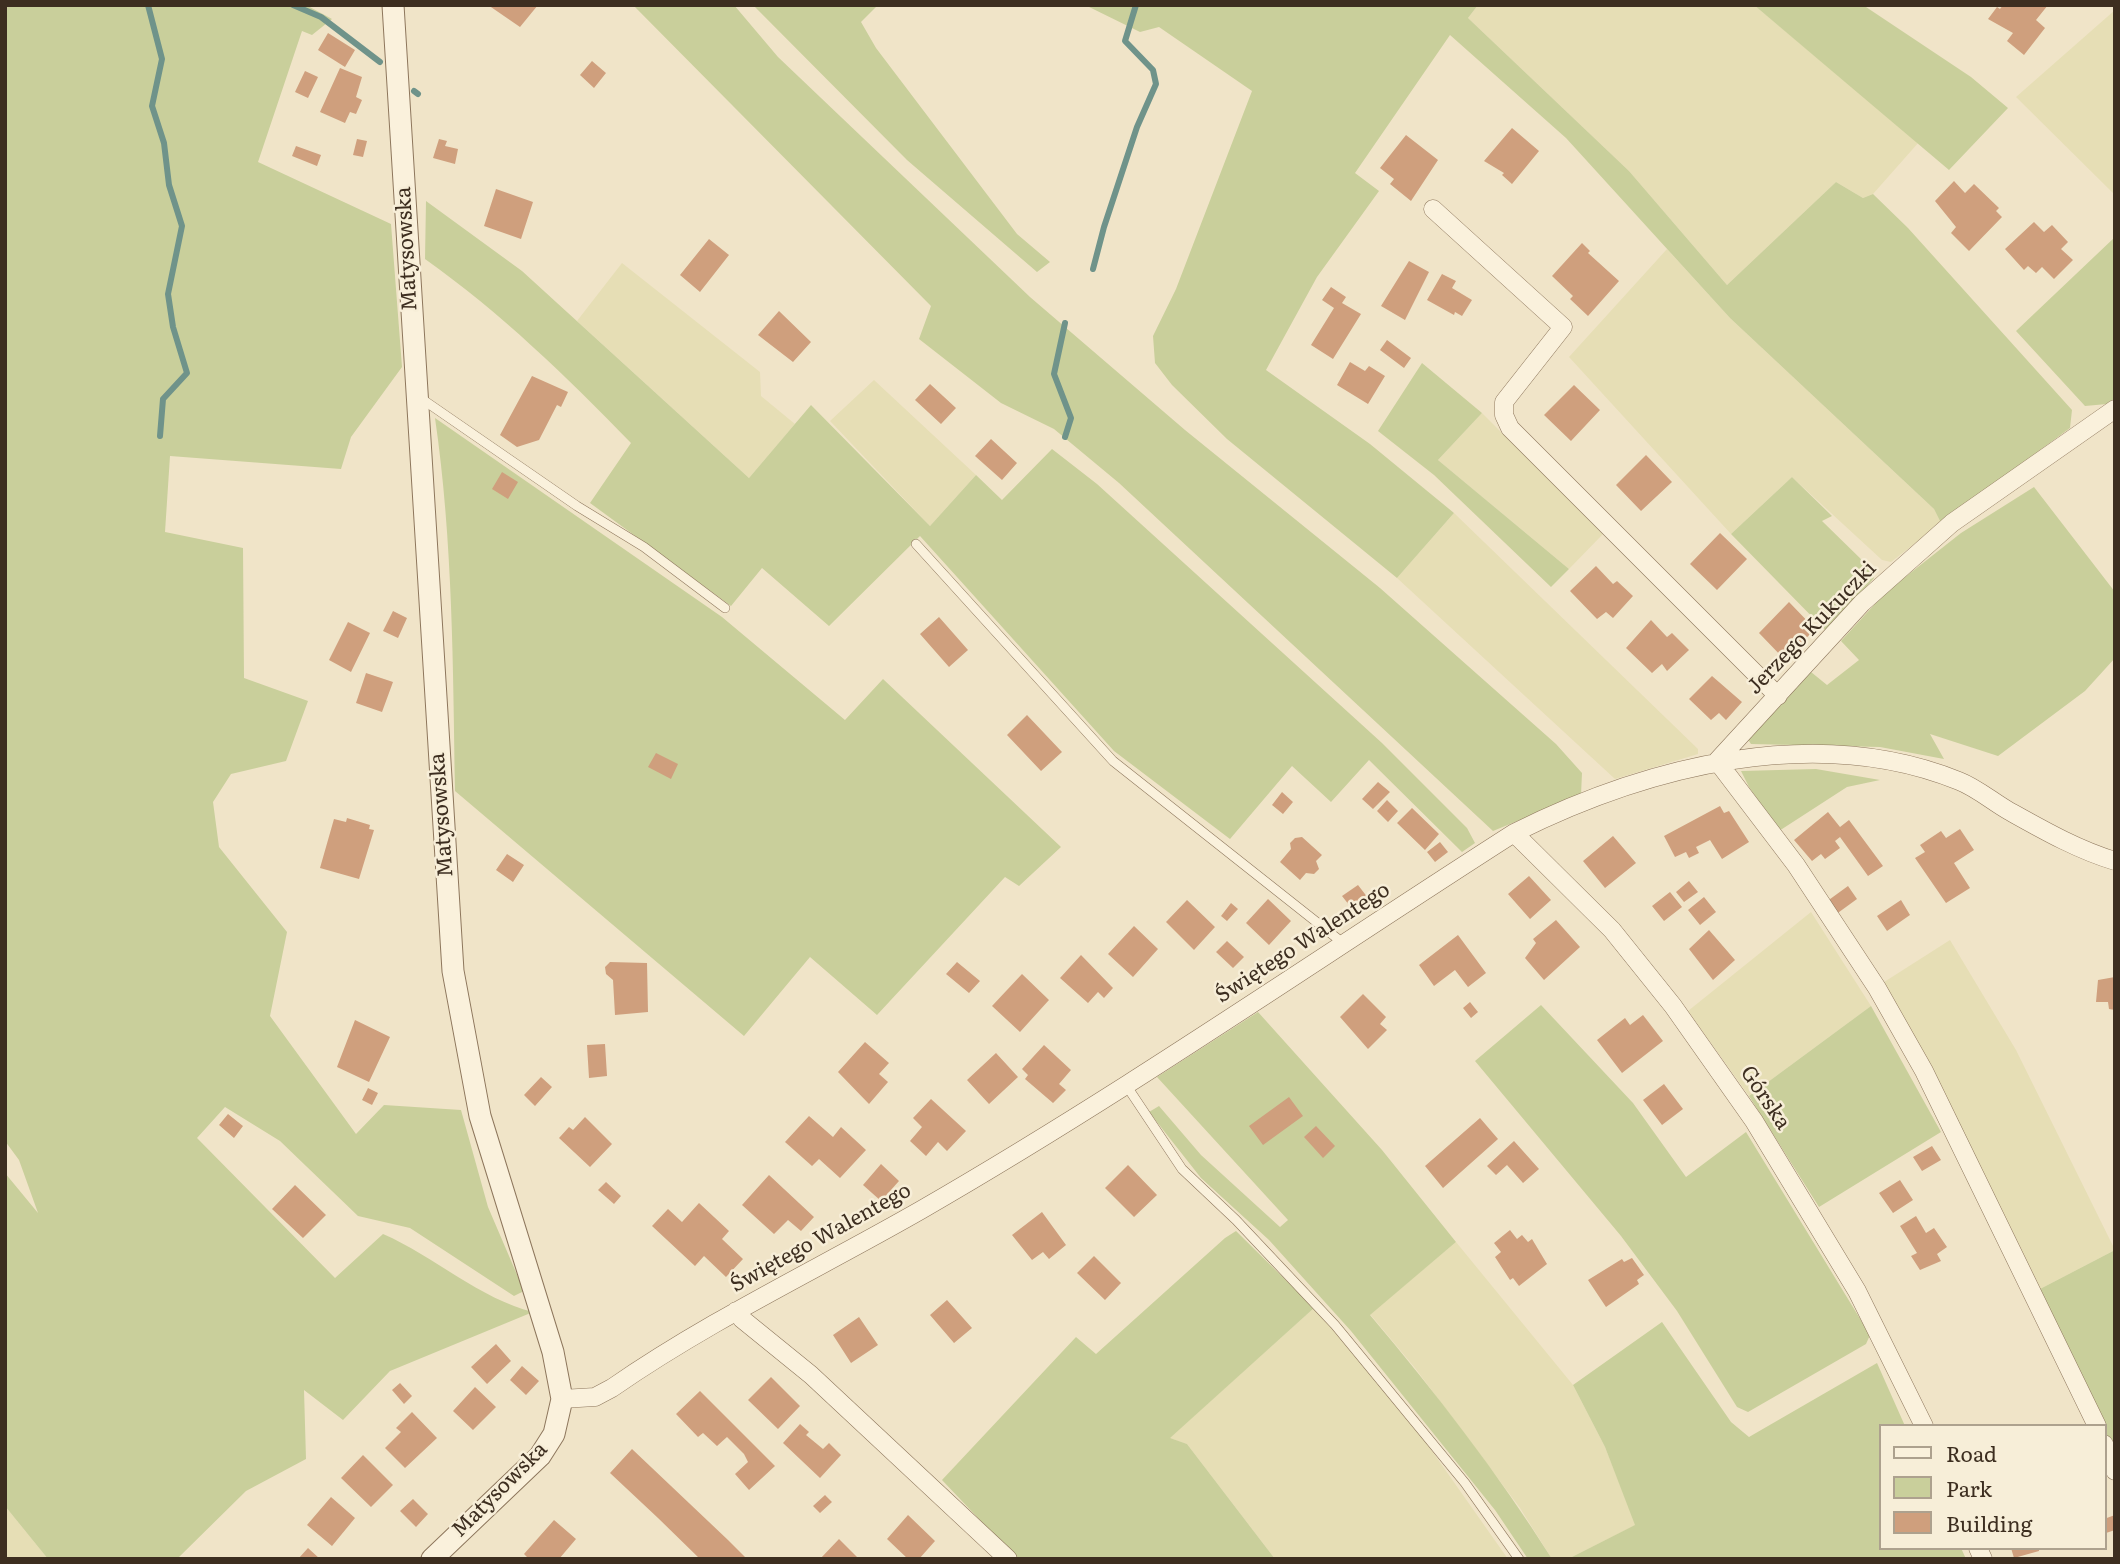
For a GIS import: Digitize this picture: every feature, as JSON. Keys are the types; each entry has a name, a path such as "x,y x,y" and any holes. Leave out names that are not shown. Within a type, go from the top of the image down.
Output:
{"street":[{"name":"Matysowska","path":"393,5 447,908 460,1020 480,1116 554,1352 562,1399 554,1434 540,1456 432,1559"},
{"path":"1433,209 1563,327 1504,402 1504,415 1510,428 1778,696"},
{"name":"Jerzego Kukuczki","path":"1717,761 1862,603 1952,523 2115,409"},
{"name":"Świętego Walentego","path":"562,1399 595,1396 736,1311 921,1209 1125,1083 1514,833 1550,815 1717,761 1773,756 1853,756 1908,763 1962,782 2062,840 2115,861"},
{"path":"1717,761 1796,865 1877,988 1911,1047 2096,1424"},
{"name":"Górska","path":"1514,833 1612,930 1673,1006 1754,1121 1857,1291 1923,1424"},
{"path":"736,1311 751,1327 811,1375 1007,1559"},
{"path":"2106,1449 2115,1471"}],"lane":[{"path":"416,396 428,400 577,506 643,547 725,608"},
{"path":"916,544 1108,757 1343,943"},
{"path":"1125,1083 1182,1169 1246,1230 1364,1359 1465,1483 1519,1559"}],"shaded area":[{"path":"1478,5 1754,5 1919,142 1873,194 1863,198 1836,182 1727,285 1629,171 1468,18"},
{"path":"2115,10 2115,195 2016,97"},
{"path":"1667,249 1730,318 1934,509 1941,523 1891,562 1882,560 1792,477 1731,534 1569,357"},
{"path":"622,263 760,372 761,396 795,424 749,478 577,321"},
{"path":"874,380 976,475 930,526 830,421"},
{"path":"1482,413 1603,534 1569,569 1438,460"},
{"path":"1454,513 1698,749 1698,754 1615,779 1397,578"},
{"path":"1811,912 1871,1006 1749,1096 1688,1011"},
{"path":"1950,940 2016,1050 2115,1250 2040,1289 1936,1076 1881,984"},
{"path":"1456,1242 1573,1385 1605,1447 1636,1525 1568,1559 1552,1559 1520,1508 1415,1368 1370,1314"},
{"path":"1314,1308 1408,1417 1508,1559 1275,1559 1187,1444 1169,1438"},
{"path":"5,1506 48,1559 5,1559"}],"green space":[{"path":"5,5 306,5 332,19 312,35 302,31 258,162 391,224 402,367 351,437 341,469 170,456 165,532 243,548 244,678 308,701 286,761 231,774 213,802 219,847 287,932 270,1016 356,1134 384,1105 461,1110 488,1207 524,1291 514,1296 410,1228 358,1216 280,1141 225,1107 197,1138 335,1278 383,1234 494,1297 533,1312 390,1371 343,1420 304,1390 306,1459 246,1491 177,1559 48,1559 5,1506 5,1173 38,1213 19,1160 5,1141"},
{"path":"633,5 734,5 778,57 1030,297 1185,430 1380,588 1556,744 1582,773 1581,795 1493,831 1119,483 1054,429 1001,403 919,339 931,306"},
{"path":"753,5 878,5 861,22 876,48 1017,234 1050,262 1037,272 907,160"},
{"path":"1085,5 1478,5 1468,18 1629,171 1727,285 1836,182 1863,198 1873,194 1908,228 2072,410 2070,428 1941,523 1934,509 1730,318 1566,138 1450,35 1355,173 1379,191 1317,277 1266,370 1370,444 1454,513 1397,578 1227,439 1172,385 1155,363 1153,336 1176,289 1252,91 1159,27 1140,32"},
{"path":"1754,5 1863,5 1971,77 2008,108 1949,170"},
{"path":"426,201 522,271 749,478 811,405 930,526 976,475 1002,500 1052,449 1097,484 1382,743 1467,828 1475,843 1462,852 1369,760 1331,802 1292,766 1230,839 1114,751 920,536 829,626 762,568 731,606 590,503 631,443 532,346 480,301 425,259"},
{"path":"2115,237 2115,398 2107,404 2085,406 2016,331"},
{"path":"1422,363 1482,413 1438,460 1569,569 1551,587 1434,475 1378,431"},
{"path":"435,418 722,617 845,720 883,679 1061,847 1019,886 1005,877 877,1015 810,957 744,1036 455,791 449,558"},
{"path":"1792,477 1832,516 1822,521 1865,563 1874,578 1827,632 1731,534"},
{"path":"2034,487 2115,592 2115,658 2085,691 1998,756 1930,734 1944,759 1880,747 1751,744 1747,738 1811,672 1827,685 1859,660 1841,641 1885,593 1961,533"},
{"path":"1816,769 1880,780 1847,787 1779,831 1741,771"},
{"path":"1541,1005 1633,1103 1686,1177 1746,1132 1870,1335 1866,1344 1748,1412 1737,1407 1677,1311 1621,1236 1475,1061"},
{"path":"1871,1006 1941,1132 1819,1207 1749,1096"},
{"path":"1258,1012 1382,1150 1456,1242 1370,1315 1465,1434 1552,1559 1528,1559 1495,1510 1351,1331 1269,1240 1201,1178 1149,1112 1159,1106 1201,1155 1280,1227 1288,1220 1157,1077"},
{"path":"1236,1231 1314,1308 1170,1438 1187,1444 1275,1559 1017,1559 942,1480 1076,1337 1096,1354"},
{"path":"2115,1250 2115,1461 2106,1441 2106,1424 2099,1424 2040,1289"},
{"path":"1662,1322 1731,1422 1749,1437 1877,1363 1904,1424 1878,1424 1878,1550 1962,1550 1966,1559 1568,1559 1635,1525 1605,1447 1573,1385"}],"building":[{"path":"488,5 538,5 520,27"},
{"path":"2003,5 2048,5 2036,20 2045,28 2024,55 2007,41 2013,33 1988,19 1997,7 2000,9"},
{"path":"328,33 355,50 345,67 318,50"},
{"path":"592,61 606,73 594,88 580,75"},
{"path":"340,68 362,77 356,97 362,100 356,114 350,112 345,123 320,112"},
{"path":"305,71 318,77 308,98 295,92"},
{"path":"1512,128 1539,151 1512,184 1502,175 1504,173 1484,161"},
{"path":"1406,135 1438,160 1411,201 1390,184 1394,179 1380,168"},
{"path":"357,139 367,141 363,157 353,155"},
{"path":"439,139 447,141 445,146 458,149 455,164 433,158"},
{"path":"296,146 321,155 317,166 292,156"},
{"path":"1954,181 1965,193 1974,184 1999,208 1996,211 2002,217 1969,251 1951,233 1956,227 1935,201"},
{"path":"496,189 533,202 521,239 484,226"},
{"path":"2034,222 2044,232 2052,225 2068,242 2061,249 2073,260 2054,279 2042,267 2036,273 2028,266 2024,270 2005,249"},
{"path":"709,239 729,255 700,292 680,275"},
{"path":"1582,243 1590,251 1588,253 1619,281 1588,316 1570,299 1573,296 1552,276"},
{"path":"1409,261 1429,272 1405,320 1381,306"},
{"path":"1442,274 1456,281 1452,288 1472,300 1462,316 1455,312 1454,315 1427,300"},
{"path":"1331,287 1346,297 1342,303 1361,314 1333,359 1311,345 1334,308 1322,300"},
{"path":"779,311 811,342 793,362 758,335"},
{"path":"1387,340 1411,358 1404,368 1380,350"},
{"path":"1350,362 1365,371 1369,366 1385,376 1368,404 1337,385"},
{"path":"532,376 568,392 561,407 557,405 539,440 517,447 500,435"},
{"path":"930,384 956,408 941,424 915,400"},
{"path":"1574,385 1600,410 1571,441 1544,415"},
{"path":"991,439 1017,463 1002,480 975,456"},
{"path":"1646,455 1672,482 1641,511 1616,485"},
{"path":"502,472 518,482 508,499 492,489"},
{"path":"1720,533 1747,559 1717,590 1690,564"},
{"path":"1596,566 1613,584 1617,581 1633,596 1613,618 1606,612 1597,619 1570,591"},
{"path":"1789,602 1815,629 1785,660 1759,633"},
{"path":"393,611 407,618 398,638 383,631"},
{"path":"939,617 968,650 949,667 920,634"},
{"path":"1651,620 1667,637 1672,633 1689,650 1667,671 1662,664 1652,673 1626,648"},
{"path":"348,622 370,633 351,672 329,660"},
{"path":"366,673 393,682 382,712 356,703"},
{"path":"1712,676 1742,702 1726,720 1719,713 1711,720 1689,699"},
{"path":"1027,715 1062,752 1041,771 1007,735"},
{"path":"656,753 678,764 671,779 648,767"},
{"path":"1378,782 1390,792 1373,809 1362,799"},
{"path":"1282,792 1293,802 1283,814 1272,805"},
{"path":"1387,800 1398,811 1388,822 1377,811"},
{"path":"1720,806 1724,813 1729,811 1749,842 1722,859 1710,840 1696,847 1699,853 1689,858 1686,852 1675,857 1664,836"},
{"path":"1412,808 1439,834 1425,850 1397,823"},
{"path":"1828,812 1840,827 1849,820 1883,866 1868,876 1840,837 1835,841 1840,848 1825,859 1821,854 1812,861 1794,840"},
{"path":"347,818 370,825 369,829 374,830 359,879 320,868 334,819 346,822"},
{"path":"1960,829 1974,850 1954,863 1970,888 1946,903 1915,858 1925,852 1920,845 1941,831 1946,838"},
{"path":"1613,836 1636,863 1605,888 1583,861"},
{"path":"1302,837 1322,855 1316,861 1319,869 1314,874 1306,873 1300,880 1280,862 1291,849 1290,843 1295,838"},
{"path":"1440,842 1448,852 1435,862 1427,852"},
{"path":"507,854 524,865 513,882 496,870"},
{"path":"1529,876 1551,900 1530,919 1508,894"},
{"path":"1689,881 1698,892 1684,902 1676,892"},
{"path":"1358,885 1368,898 1353,910 1342,896"},
{"path":"1848,886 1857,899 1835,915 1826,902"},
{"path":"1670,892 1682,907 1664,921 1652,906"},
{"path":"1704,897 1716,912 1700,925 1688,910"},
{"path":"1268,899 1291,921 1269,945 1246,923"},
{"path":"1187,900 1215,927 1194,950 1166,922"},
{"path":"1901,900 1910,915 1887,931 1877,916"},
{"path":"1231,903 1238,909 1227,921 1221,916"},
{"path":"1556,920 1580,947 1544,980 1525,958 1536,943 1533,939"},
{"path":"1134,926 1158,949 1133,977 1108,954"},
{"path":"1709,930 1735,960 1713,980 1689,949"},
{"path":"1458,935 1486,973 1468,987 1455,970 1434,986 1419,965"},
{"path":"1227,941 1244,957 1233,968 1216,952"},
{"path":"1081,955 1113,988 1104,998 1098,992 1088,1003 1060,978"},
{"path":"610,962 647,963 648,1012 615,1015 613,980 606,974 605,967"},
{"path":"957,962 980,981 969,993 946,974"},
{"path":"1022,974 1049,1000 1020,1032 992,1006"},
{"path":"2115,977 2115,1010 2109,1009 2108,1002 2096,1002 2098,980"},
{"path":"1363,994 1386,1017 1380,1024 1387,1030 1368,1049 1340,1017"},
{"path":"1470,1002 1478,1012 1471,1018 1463,1008"},
{"path":"1643,1015 1663,1041 1622,1073 1597,1040 1625,1018 1630,1025"},
{"path":"355,1020 390,1037 369,1082 337,1067"},
{"path":"865,1042 889,1063 879,1074 888,1082 869,1104 838,1072"},
{"path":"605,1044 607,1076 589,1078 587,1045"},
{"path":"1044,1045 1071,1070 1059,1084 1066,1090 1053,1103 1025,1079 1028,1075 1022,1069"},
{"path":"996,1053 1018,1077 989,1104 967,1080"},
{"path":"541,1077 552,1087 535,1106 524,1095"},
{"path":"1664,1084 1683,1109 1662,1125 1643,1100"},
{"path":"368,1088 378,1093 372,1105 362,1100"},
{"path":"1289,1097 1303,1116 1263,1145 1249,1126"},
{"path":"931,1099 966,1131 947,1151 938,1142 926,1156 910,1141 922,1127 913,1118"},
{"path":"228,1114 243,1126 234,1138 219,1125"},
{"path":"809,1116 833,1137 841,1127 866,1150 840,1178 819,1159 812,1166 785,1142"},
{"path":"585,1117 612,1144 590,1167 559,1138 569,1127 573,1130"},
{"path":"1480,1118 1498,1139 1443,1188 1425,1166"},
{"path":"1316,1126 1335,1146 1323,1158 1304,1137"},
{"path":"1514,1141 1539,1169 1523,1183 1507,1165 1496,1175 1487,1166"},
{"path":"1932,1146 1941,1160 1922,1171 1913,1157"},
{"path":"881,1164 899,1181 881,1201 863,1185"},
{"path":"1128,1165 1157,1195 1134,1217 1105,1188"},
{"path":"769,1175 814,1217 801,1231 788,1220 774,1234 742,1205"},
{"path":"1900,1180 1913,1200 1893,1213 1879,1193"},
{"path":"606,1182 621,1196 614,1204 598,1190"},
{"path":"295,1185 326,1215 303,1238 272,1209"},
{"path":"699,1203 729,1231 722,1239 743,1259 726,1277 704,1256 695,1266 652,1226 668,1209 682,1222"},
{"path":"1042,1212 1066,1245 1049,1259 1043,1252 1032,1260 1012,1235"},
{"path":"1916,1216 1926,1233 1934,1228 1947,1247 1937,1254 1941,1261 1920,1270 1911,1256 1917,1253 1900,1226"},
{"path":"1510,1230 1517,1239 1522,1235 1528,1242 1532,1239 1547,1264 1519,1286 1513,1278 1510,1280 1495,1257 1501,1252 1494,1243"},
{"path":"1094,1256 1121,1283 1105,1300 1077,1273"},
{"path":"1632,1258 1644,1275 1637,1280 1639,1284 1606,1307 1588,1280 1622,1259 1624,1262"},
{"path":"947,1300 972,1328 954,1343 930,1315"},
{"path":"859,1317 878,1345 851,1363 833,1335"},
{"path":"496,1344 511,1361 487,1384 471,1367"},
{"path":"522,1366 539,1381 526,1395 510,1380"},
{"path":"771,1377 800,1406 778,1429 748,1400"},
{"path":"400,1383 412,1396 404,1404 392,1390"},
{"path":"475,1387 496,1407 473,1430 453,1411"},
{"path":"700,1391 775,1466 749,1490 735,1474 748,1462 744,1454 727,1437 717,1446 703,1433 698,1437 676,1414"},
{"path":"412,1412 437,1438 405,1468 385,1448 401,1432 396,1428"},
{"path":"800,1424 809,1432 806,1435 823,1449 829,1443 841,1455 820,1478 783,1443"},
{"path":"632,1449 747,1559 700,1559 610,1473"},
{"path":"363,1455 393,1485 371,1507 341,1478"},
{"path":"825,1495 832,1502 820,1513 813,1506"},
{"path":"331,1497 355,1518 332,1546 307,1525"},
{"path":"413,1499 428,1514 416,1527 400,1511"},
{"path":"908,1515 935,1541 919,1559 908,1559 887,1539"},
{"path":"2115,1515 2115,1530 2106,1533 2106,1518"},
{"path":"554,1520 576,1539 559,1559 529,1559 524,1554"},
{"path":"839,1539 859,1559 820,1559"},
{"path":"308,1548 320,1559 298,1559"},
{"path":"2012,1550 2039,1550 2039,1551 2014,1558"}],"waterway":[{"path":"148,5 162,59 152,106 164,143 169,185 182,226 168,294 173,327 187,373 163,399 160,436"},
{"path":"293,5 321,17 380,62"},
{"path":"1093,269 1137,127 1156,84 1153,70 1125,41 1136,5"},
{"path":"414,91 418,94"},
{"path":"1065,323 1054,374 1071,418 1065,437"}]}
